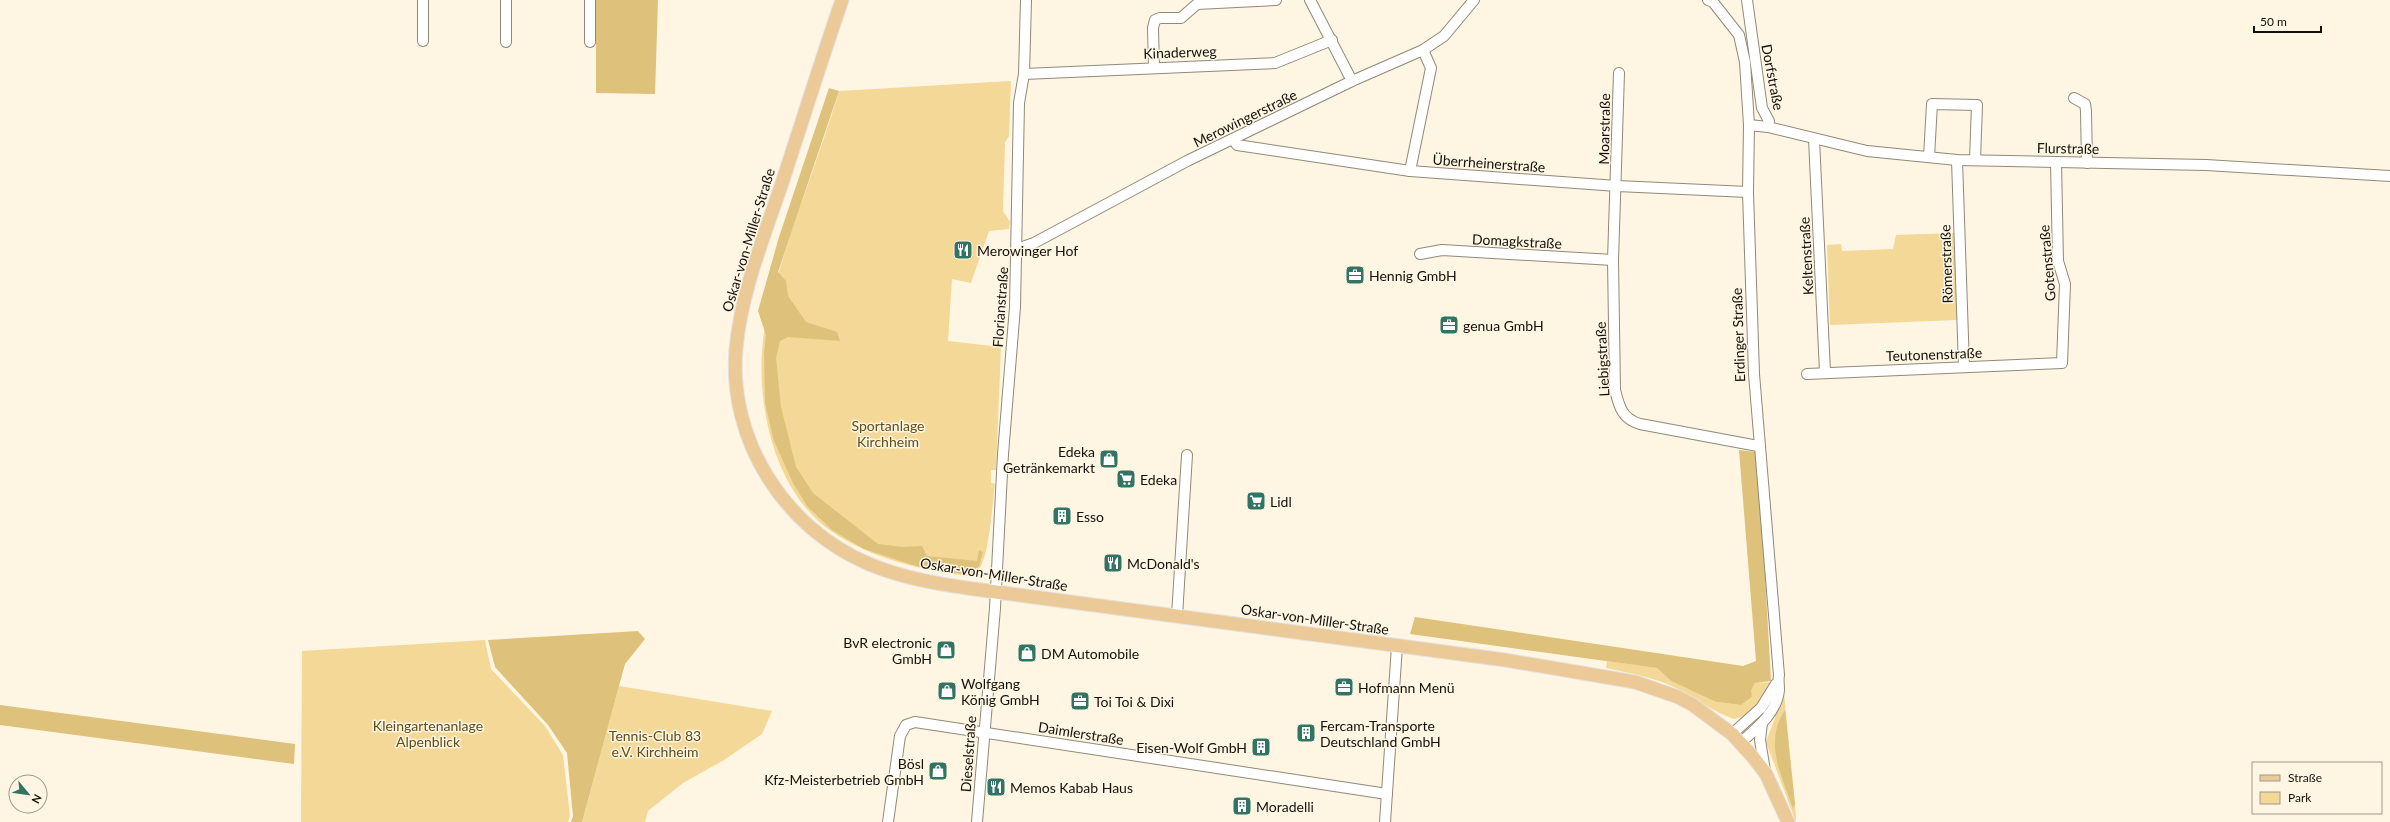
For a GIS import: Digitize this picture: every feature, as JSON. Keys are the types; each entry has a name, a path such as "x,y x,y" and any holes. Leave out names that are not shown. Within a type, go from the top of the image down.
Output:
{"main road":[{"name":"Oskar-von-Miller-Straße","path":"842,0 744,301 736,350 738,397 742,420 758,461 779,496 814,532 868,564 912,578 996,592 1513,662 1634,682 1688,702 1716,720 1736,738 1766,774 1788,822"}],"street":[{"path":"423,0 423,41"},
{"path":"506,0 506,42"},
{"path":"590,0 590,42"},
{"name":"Florianstraße","path":"996,592 1017,249 1019,103 1024,74 1026,0"},
{"path":"1154,67 1153,28 1156,20 1160,18 1181,18 1197,4 1276,0"},
{"path":"1310,0 1352,81"},
{"name":"Merowingerstraße","path":"1017,249 1034,243 1132,190 1352,81 1422,50 1444,36 1474,0"},
{"name":"Dorfstraße","path":"1747,0 1750,31 1762,108 1768,121 1768,127"},
{"name":"Erdinger Straße","path":"1712,1 1739,35 1746,62 1750,125 1748,192 1753,367 1758,446 1779,690 1776,704 1762,723 1736,738"},
{"name":"Dorfstraße","path":"1739,35 1750,31"},
{"name":"Kinaderweg","path":"1024,74 1154,67 1275,63 1332,40"},
{"path":"1410,171 1431,68 1429,59 1422,50"},
{"name":"Moarstraße","path":"1617,186 1619,73"},
{"path":"2074,98 2085,104 2088,162"},
{"path":"1929,157 1932,104 1978,105 1975,160"},
{"name":"Flurstraße","path":"1750,125 1768,127 1867,151 1956,160 2206,164 2390,176"},
{"name":"Keltenstraße","path":"1814,139 1826,372"},
{"name":"Überrheinerstraße","path":"1233,140 1237,145 1410,171 1617,186 1748,192"},
{"name":"Römerstraße","path":"1956,160 1964,367"},
{"name":"Gotenstraße","path":"2056,162 2058,262 2065,284 2062,363"},
{"name":"Liebigstraße","path":"1617,186 1613,260 1615,390 1620,409 1631,422 1758,446"},
{"name":"Domagkstraße","path":"1420,254 1442,250 1613,260"},
{"name":"Teutonenstraße","path":"1808,374 1826,372 2062,363"},
{"path":"1177,616 1187,455"},
{"name":"Dieselstraße","path":"977,822 983,731 996,592"},
{"path":"1385,822 1397,646"},
{"path":"1736,738 1770,697 1778,681"},
{"name":"Daimlerstraße","path":"888,822 900,736 906,725 916,722 983,731 1387,794"},
{"path":"1762,723 1760,740 1766,774"}],"green space":[{"name":"Sportanlage Kirchheim","path":"1011,81 1009,136 1005,142 1003,211 1010,222 1009,229 989,231 971,283 952,279 948,341 1001,347 996,470 991,470 991,483 995,484 987,548 981,566 977,571 969,576 915,567 880,556 847,541 831,531 810,512 793,489 779,463 770,434 764,403 762,373 763,344 767,316 774,287 839,91"},
{"path":"1955,233 1957,320 1830,325 1827,245 1841,244 1842,251 1893,249 1896,235"},
{"name":"Kleingartenanlage Alpenblick","path":"485,640 491,669 545,726 563,755 570,816 568,822 301,822 302,651"},
{"path":"1607,661 1657,668 1671,681 1716,702 1741,705 1752,697 1750,690 1755,683 1774,682 1753,710 1734,719 1666,684 1641,676 1606,668"},
{"name":"Tennis-Club 83 e.V. Kirchheim","path":"619,686 772,711 762,734 724,760 683,783 648,811 645,822 582,822"},
{"path":"1784,693 1796,816 1796,822 1766,742"}],"shaded area":[{"path":"596,0 658,0 655,94 596,93"},
{"path":"829,88 839,91 778,272 786,281 788,296 806,322 837,332 840,341 788,337 780,341 776,358 781,407 796,467 813,493 878,544 903,547 922,546 927,556 977,561 979,550 983,552 979,566 968,575 916,566 864,549 832,530 807,506 793,483 774,441 765,403 764,353 766,335 758,311 779,237"},
{"path":"1739,450 1755,452 1760,486 1771,681 1755,683 1751,690 1752,697 1741,705 1716,702 1671,681 1657,668 1410,634 1415,617 1743,666 1756,661"},
{"path":"638,631 645,639 625,664 582,822 571,822 573,816 567,753 548,725 495,667 488,640"},
{"path":"0,705 295,744 294,764 0,725"},
{"path":"1785,710 1795,804 1793,809 1780,771 1775,747 1775,735"}],"place":[{"name":"Merowinger Hof","path":"963,250"},
{"name":"Hennig GmbH","path":"1355,275"},
{"name":"genua GmbH","path":"1449,325"},
{"name":"Edeka Getränkemarkt","path":"1109,459"},
{"name":"Edeka","path":"1126,479"},
{"name":"Lidl","path":"1256,501"},
{"name":"Esso","path":"1062,516"},
{"name":"McDonald's","path":"1113,563"},
{"name":"BvR electronic GmbH","path":"946,650"},
{"name":"DM Automobile","path":"1027,653"},
{"name":"Hofmann Menü","path":"1344,687"},
{"name":"Wolfgang König GmbH","path":"947,691"},
{"name":"Toi Toi & Dixi","path":"1080,701"},
{"name":"Fercam-Transporte Deutschland GmbH","path":"1306,733"},
{"name":"Eisen-Wolf GmbH","path":"1261,747"},
{"name":"Bösl Kfz-Meisterbetrieb GmbH","path":"938,771"},
{"name":"Memos Kabab Haus","path":"996,787"},
{"name":"Moradelli","path":"1242,806"}]}
